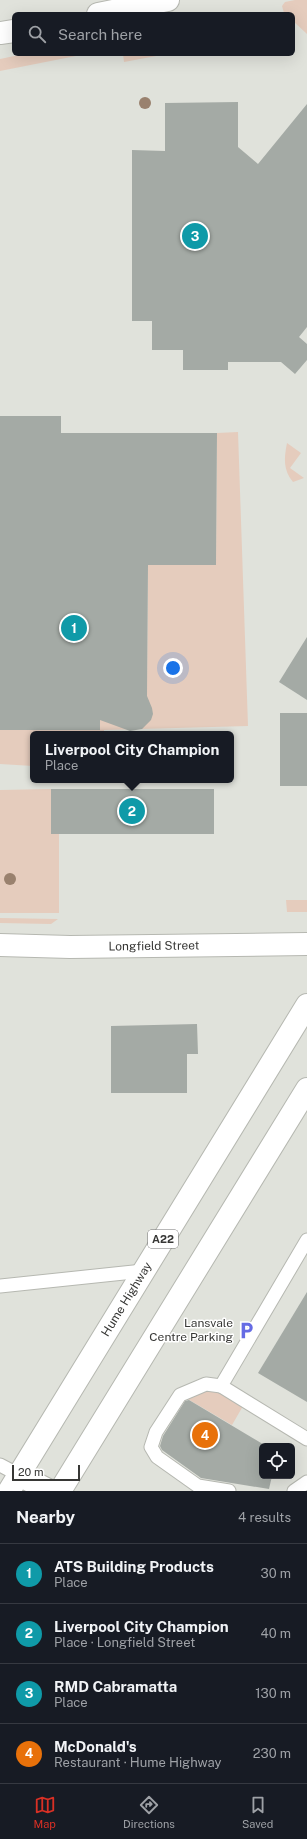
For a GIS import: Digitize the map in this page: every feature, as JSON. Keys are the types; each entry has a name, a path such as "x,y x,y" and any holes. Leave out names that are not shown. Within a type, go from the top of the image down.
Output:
{"main road":[{"path":"108,12 168,0"},
{"path":"0,34 12,31"},
{"name":"Longfield Street","path":"0,945 70,947 307,944"},
{"name":"Hume Highway","path":"14,1483 307,1005"},
{"path":"60,1491 307,1089"},
{"path":"14,1483 50,1491"}],"lane":[{"path":"221,1386 307,1240"},
{"path":"0,1286 143,1271"},
{"path":"229,1491 198,1486 157,1458 151,1447 156,1432 180,1394 206,1384 221,1386 307,1439"},
{"path":"0,1465 14,1483"},
{"path":"294,1491 307,1482"}],"shaded area":[{"path":"307,0 307,34 295,23 295,12 284,12 282,6 285,2"},
{"path":"14,56 76,56 0,71 0,59"},
{"path":"123,56 156,56 124,62"},
{"path":"238,432 248,726 104,731 30,731 30,766 0,764 0,730 100,690 147,690 148,565 216,565 217,433"},
{"path":"287,443 301,453 290,468 304,478 293,482 287,473 285,464"},
{"path":"51,789 51,833 59,834 59,913 0,913 0,790"},
{"path":"286,900 307,900 307,912 287,912"},
{"path":"0,918 58,919 51,924 0,923"},
{"path":"212,1387 243,1406 232,1425 186,1398"}],"building":[{"path":"238,102 238,147 258,164 307,104 307,327 299,337 307,344 307,360 295,374 281,362 228,362 228,370 183,370 183,350 152,350 152,321 132,321 132,150 165,151 165,103"},
{"path":"0,416 61,416 61,433 217,433 216,565 148,565 147,696 153,714 151,720 142,729 130,731 100,720 100,730 0,730"},
{"path":"307,637 307,700 279,682"},
{"path":"280,713 307,713 307,786 280,786"},
{"path":"51,789 214,789 214,834 51,834"},
{"path":"197,1024 198,1054 187,1054 187,1093 111,1093 111,1026"},
{"path":"307,1292 307,1402 258,1373"},
{"path":"189,1400 261,1443 259,1443 259,1479 271,1479 269,1489 201,1478 162,1450 160,1446 163,1436 185,1401"}],"place":[{"name":"RMD Cabramatta","path":"195,236"},
{"name":"ATS Building Products","path":"74,628"},
{"name":"Liverpool City Champion","path":"132,811"},
{"name":"Lansvale Centre Parking","path":"246,1330"},
{"name":"McDonald's","path":"205,1435"}]}
